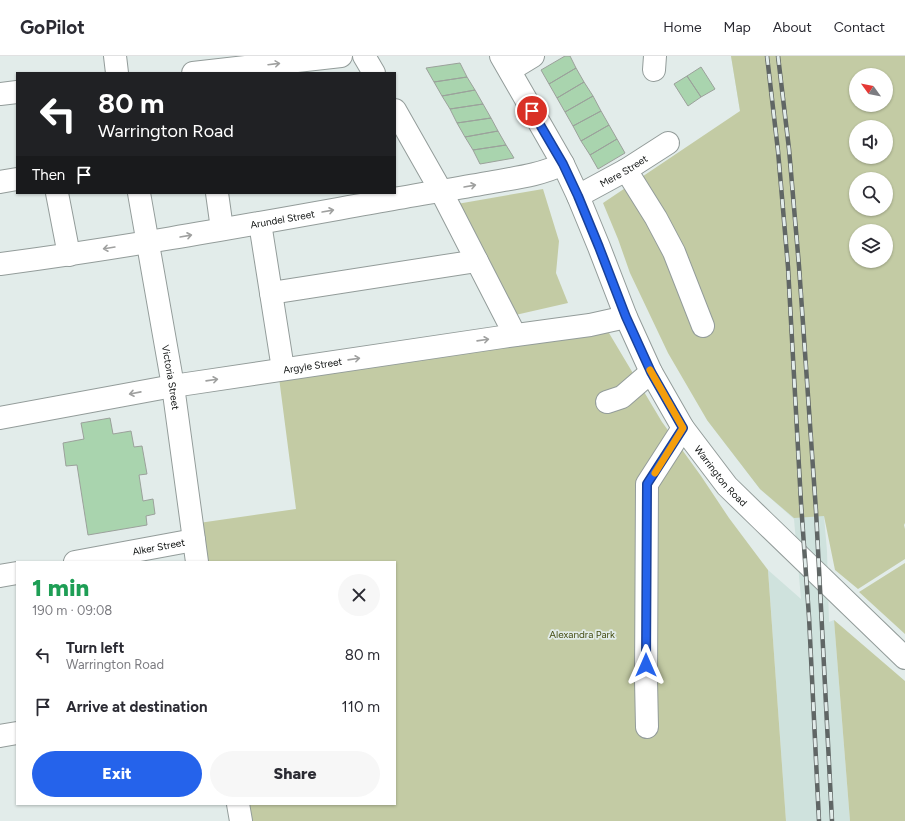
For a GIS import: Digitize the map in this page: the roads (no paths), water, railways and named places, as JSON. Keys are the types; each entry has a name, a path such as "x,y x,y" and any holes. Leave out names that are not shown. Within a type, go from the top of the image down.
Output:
{"street":[{"path":"115,56 117,72"},
{"path":"201,72 228,63 341,56"},
{"path":"364,56 373,72"},
{"path":"506,63 533,56"},
{"name":"Warrington Road","path":"506,63 563,164 578,196 626,317 651,372 683,428 727,486 905,658"},
{"path":"0,94 16,92"},
{"path":"396,115 441,191 515,335"},
{"name":"Mere Street","path":"578,196 626,170 668,142"},
{"name":"Arundel Street","path":"0,264 69,255 148,242 441,191 545,172 563,164"},
{"path":"626,170 656,218 674,252 703,326"},
{"path":"0,182 16,180"},
{"path":"57,194 69,255"},
{"name":"Victoria Street","path":"139,194 173,386 198,561"},
{"path":"217,194 222,229"},
{"path":"260,223 283,370"},
{"path":"271,293 477,261"},
{"name":"Argyle Street","path":"0,418 173,386 590,325 626,317"},
{"path":"607,402 622,397 651,372"},
{"path":"647,727 647,484 683,428"},
{"name":"Alker Street","path":"80,561 194,540"},
{"path":"0,576 16,573"},
{"path":"0,736 16,733"},
{"path":"238,805 241,821"}],"railway":[{"path":"767,56 778,151 788,267 809,617 819,821"},
{"path":"778,56 789,149 799,266 816,511 832,821"}],"park label":[{"name":"Alexandra Park","path":"582,634"}]}
